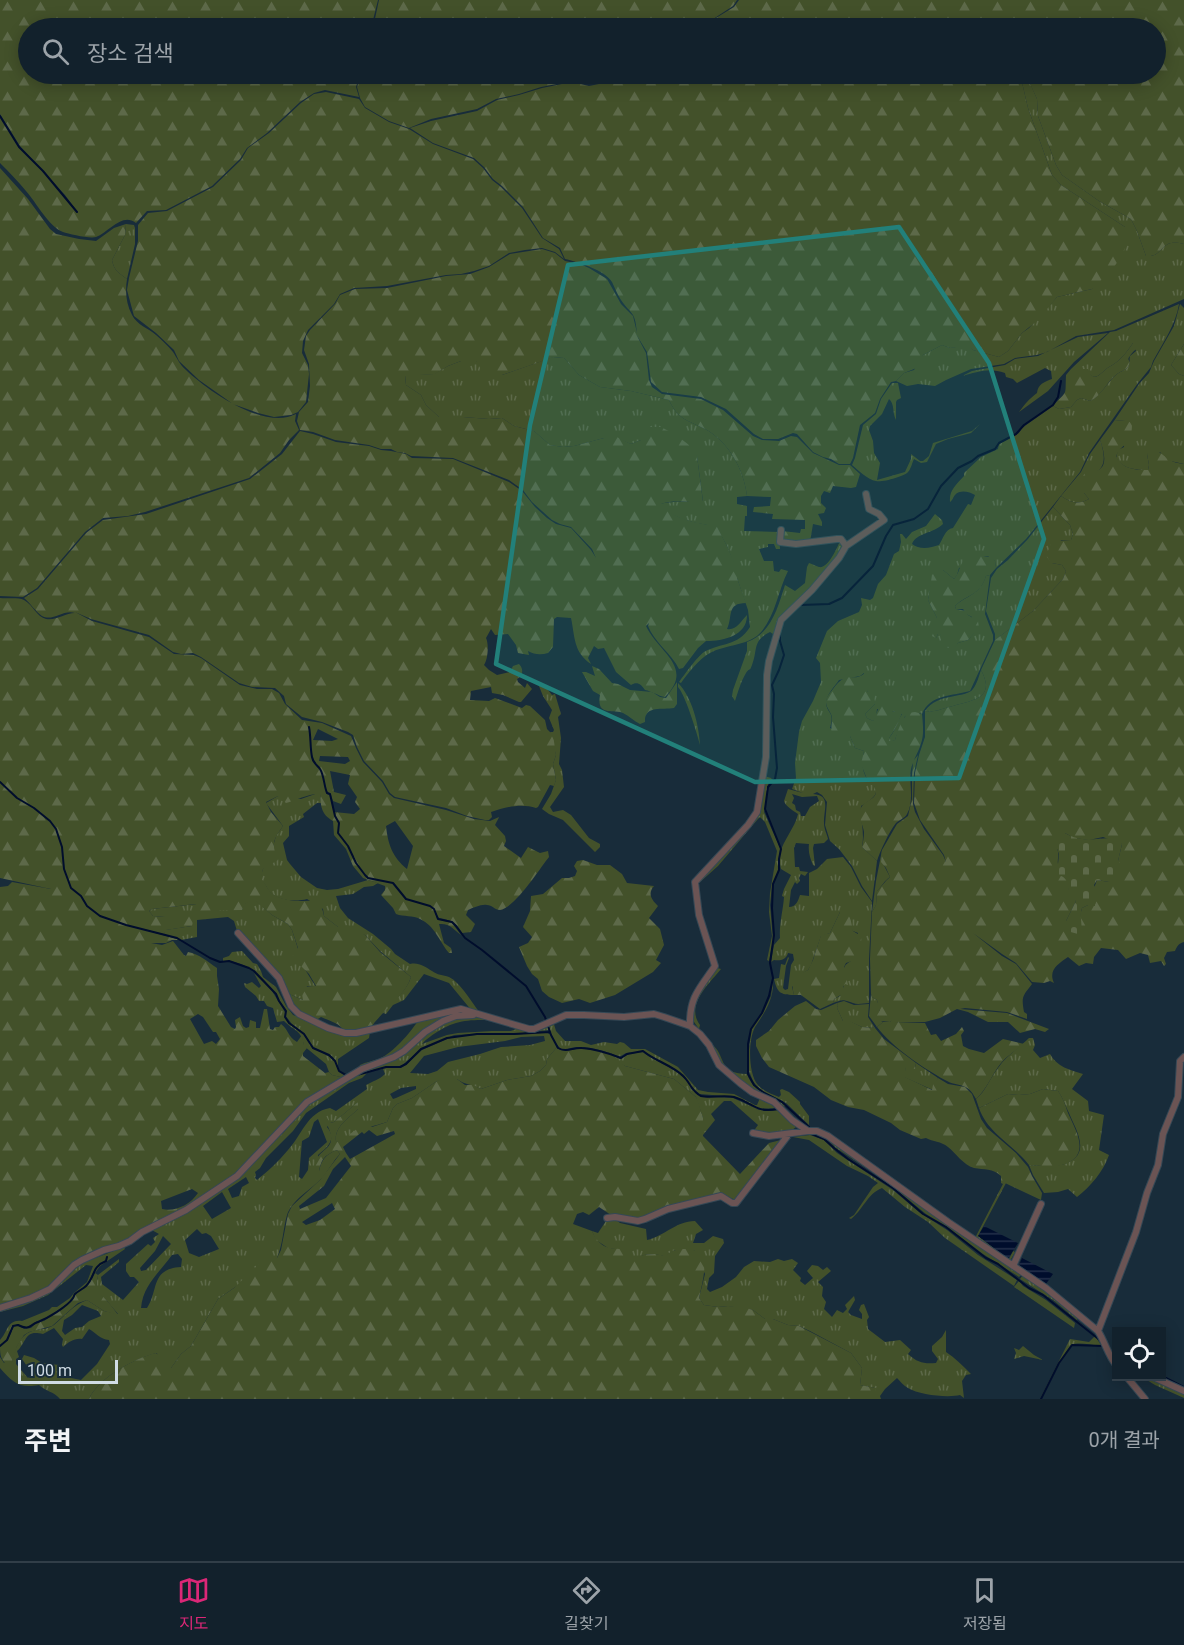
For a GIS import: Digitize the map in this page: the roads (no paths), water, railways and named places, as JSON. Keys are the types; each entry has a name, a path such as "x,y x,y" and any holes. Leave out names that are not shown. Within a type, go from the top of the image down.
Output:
{"street":[{"path":"690,1026 690,1009 696,993 716,966 699,915 695,882 748,825 757,812 766,757 767,675 781,620 812,590 846,546 884,520 879,514 869,509 866,494"},
{"path":"781,530 780,542 796,544 841,539 846,546"},
{"path":"238,933 279,978 291,1006 304,1017 327,1028 345,1033 357,1033 461,1009 529,1029 566,1016 624,1017 654,1014 690,1026 709,1045 719,1065 752,1092 774,1102 792,1120 808,1131"},
{"path":"0,1308 32,1298 50,1289 81,1260 130,1241 142,1232 186,1210 237,1176 307,1102 353,1074 404,1051 425,1032 443,1021 466,1014 483,1015"},
{"path":"1098,1331 1136,1232 1158,1165 1163,1134 1178,1097 1180,1061 1184,1057"},
{"path":"753,1133 769,1136 818,1131 828,1136 948,1222 1046,1288 1098,1331 1112,1355"},
{"path":"607,1218 638,1221 668,1209 721,1196 736,1203 789,1134"},
{"path":"1013,1266 1041,1204"},
{"path":"1129,1381 1145,1399"},
{"path":"1160,1381 1184,1391"}],"water":[{"path":"984,1226 1018,1243 1008,1259 978,1236"},
{"path":"1022,1258 1053,1274 1046,1284 1019,1265"}],"waterway":[{"path":"0,116 19,147 43,171 77,212"},
{"path":"801,605 829,604 842,598 873,566 893,525 914,519 928,509 941,486 958,468 995,449 999,443 1016,434 1024,425 1053,405 1058,397 1061,381"},
{"path":"780,632 784,655 772,685 777,768 775,779 768,787 765,809 781,849 779,870 773,884 774,935 770,963 773,978 762,1013 751,1029 748,1044 748,1074 754,1085 782,1102 809,1127 812,1134 824,1139 848,1159 893,1188 923,1214 946,1227 986,1258 1043,1295 1101,1341"},
{"path":"309,727 313,759 321,771 327,793 330,794 339,823 338,833 365,875 368,878 393,883 406,899 430,906 434,909 438,919 452,922 465,938 526,986 545,1017 558,1048 564,1050 592,1049 621,1058 627,1054 643,1051 679,1072 701,1096 734,1097 759,1109 778,1109"},
{"path":"0,782 17,798 50,821 56,829 62,847 64,869 71,888 81,896 87,906 100,916 177,938 210,958 220,962 229,961 254,971 276,994 286,1011 285,1017 289,1023 304,1034 313,1048 329,1055 335,1061 339,1071 346,1075"},
{"path":"357,1075 386,1067 400,1067 421,1049 447,1038 477,1034 550,1032"},
{"path":"0,1346 7,1340 13,1326 29,1327 66,1305 86,1286 98,1266 106,1261 107,1257"},
{"path":"1041,1399 1059,1363 1072,1345 1104,1346"},
{"path":"1166,1378 1184,1387"}]}
